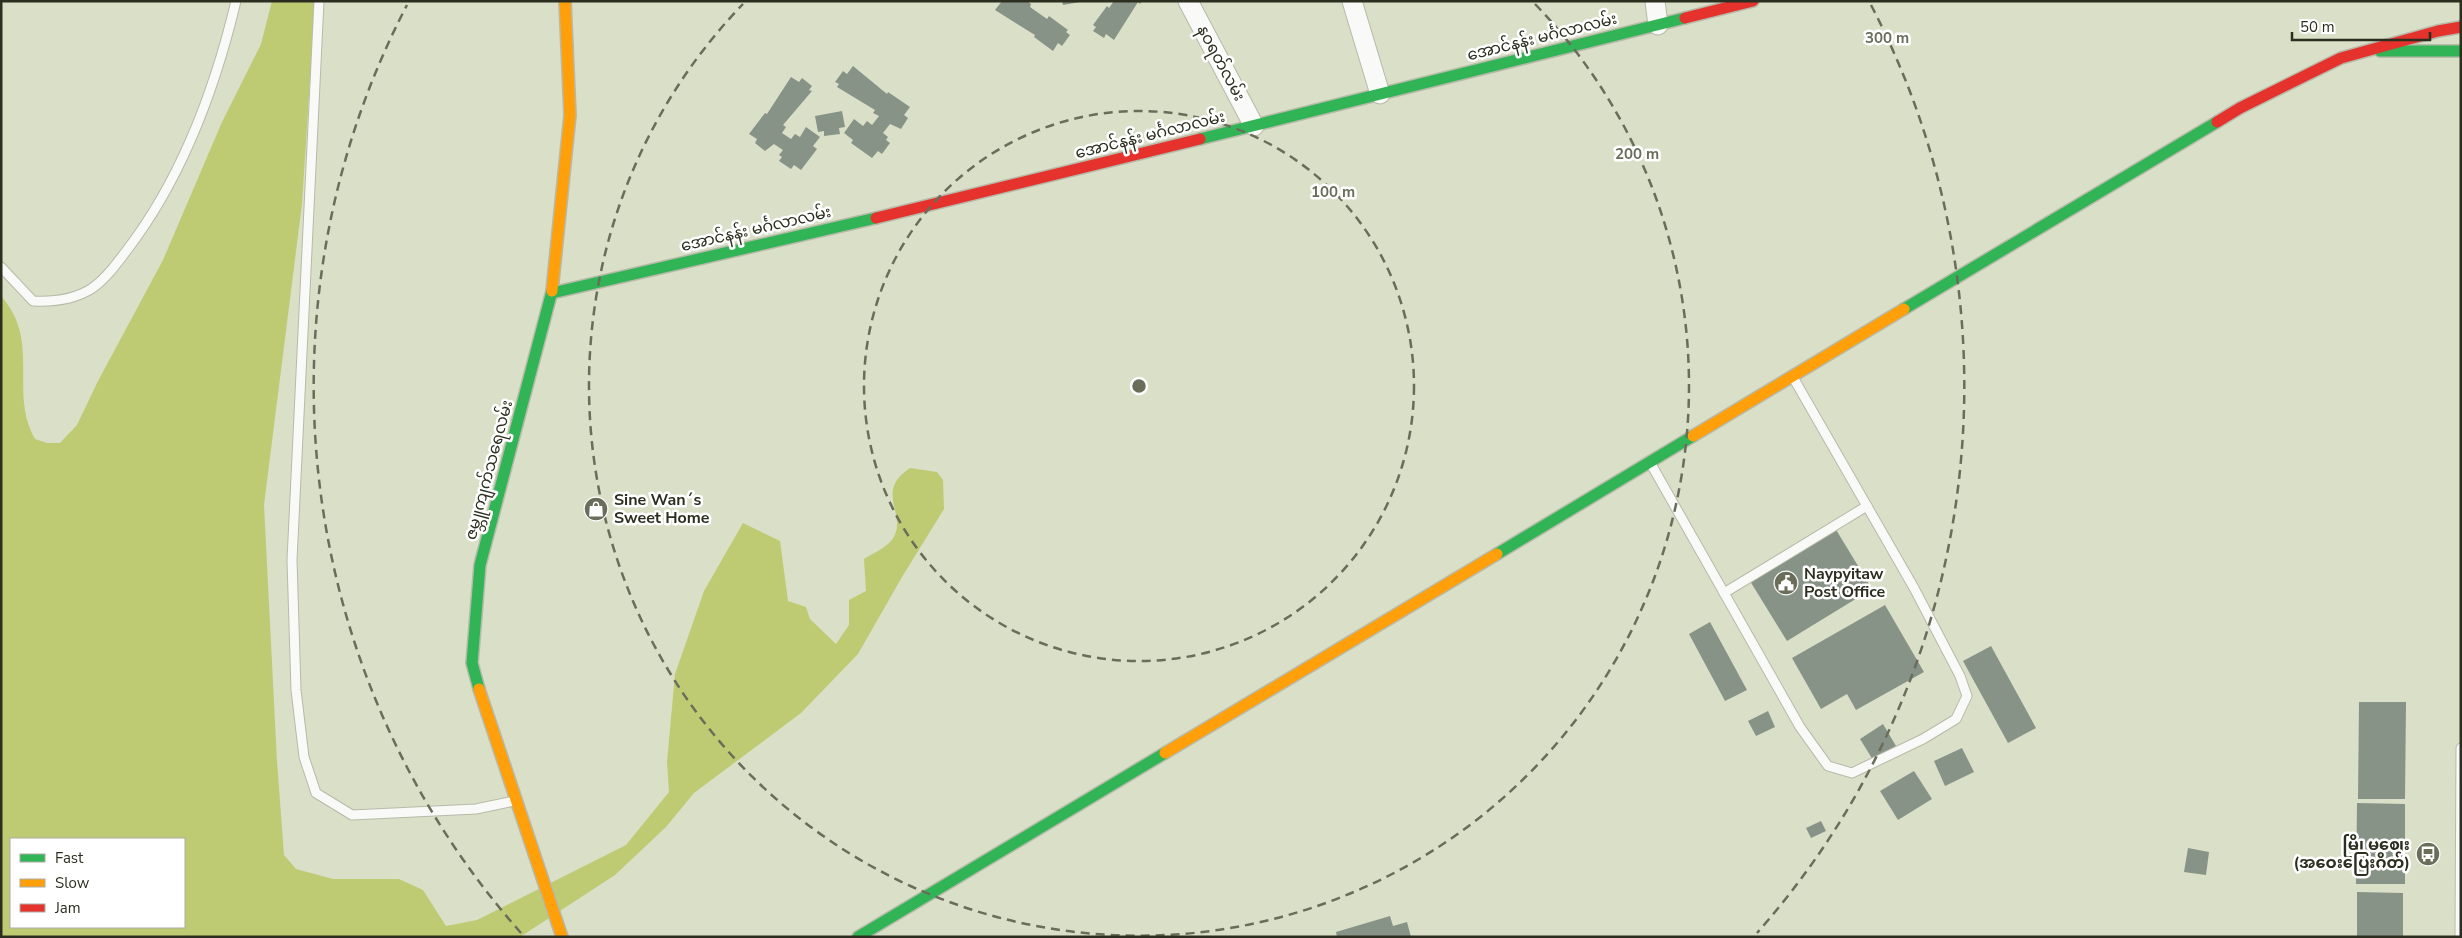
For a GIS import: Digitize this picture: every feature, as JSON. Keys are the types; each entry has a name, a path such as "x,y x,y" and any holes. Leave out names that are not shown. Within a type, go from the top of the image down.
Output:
{"main road":[{"name":"ဇမ္ဘူကျက်သရေလမ်း","path":"561,935 472,663 480,565 552,293 570,115 565,1"},
{"name":"အောင်နန်း မင်္ဂလာလမ်း","path":"552,293 996,190 1753,1"},
{"path":"858,937 2240,108 2340,58 2438,30 2461,27"},
{"path":"2366,51 2461,52"}],"street":[{"name":"နဝရတ်လမ်း","path":"1188,1 1254,126"},
{"path":"1352,1 1380,94"},
{"path":"1655,1 1658,25"}],"lane":[{"path":"1,267 33,301 60,302 91,289 111,270 139,234 175,178 225,48 236,1"},
{"path":"319,1 292,560 296,690 304,757 316,794 352,815 476,809 516,800"},
{"path":"1650,462 1800,727 1828,766 1852,773 1923,739 1956,719 1967,696 1960,676 1867,506 1792,376"},
{"path":"1724,594 1867,506"},
{"path":"2460,937 2461,748"}],"shaded area":[{"path":"272,1 315,1 302,204 264,505 277,761 284,855 296,869 333,879 399,879 423,890 446,926 477,920 626,845 669,792 667,762 675,674 704,591 743,523 780,541 788,601 806,607 810,619 836,644 849,625 849,600 866,591 864,559 888,544 896,532 897,523 893,495 894,486 899,477 910,468 937,472 943,480 944,509 858,654 801,713 694,793 666,827 615,875 520,937 1,937 1,296 13,313 20,331 23,349 24,403 27,421 35,439 47,443 60,443 77,425 98,381 163,260 222,122 261,44"}],"building":[{"path":"1002,1 1027,1 1031,4 1030,7 1047,19 1049,16 1068,30 1066,32 1070,35 1062,46 1058,43 1053,51 1034,37 1035,35 995,10"},
{"path":"1062,1 1080,1 1080,2 1063,5"},
{"path":"1114,1 1142,1 1140,4 1138,2 1114,40 1106,34 1104,38 1093,31 1096,27 1093,25 1107,6 1109,8"},
{"path":"853,66 887,94 888,92 910,107 904,115 908,118 901,129 890,124 883,133 888,137 886,140 890,143 882,154 878,151 872,158 851,143 853,140 844,133 854,119 863,126 867,121 872,125 879,116 873,113 875,110 837,87 839,84 835,82 843,71 847,74"},
{"path":"791,77 799,82 802,78 812,86 809,90 812,91 783,125 786,127 782,133 791,139 795,134 800,137 806,127 820,137 813,146 817,149 801,170 794,165 791,169 779,161 782,157 779,155 783,150 774,144 765,151 755,143 757,139 749,134 765,113 767,114"},
{"path":"842,111 845,127 839,128 840,134 824,136 824,131 818,132 815,116"},
{"path":"1835,528 1872,589 1787,641 1750,581"},
{"path":"1885,605 1924,672 1856,710 1847,694 1821,709 1792,658"},
{"path":"1710,622 1747,690 1725,701 1689,634"},
{"path":"1991,646 2036,728 2008,743 1963,661"},
{"path":"2359,702 2406,702 2405,799 2358,799"},
{"path":"1768,711 1775,727 1756,736 1748,721"},
{"path":"1883,724 1896,746 1873,760 1860,739"},
{"path":"1962,748 1974,772 1945,786 1934,761"},
{"path":"1914,771 1932,799 1898,820 1880,791"},
{"path":"2357,803 2405,804 2405,884 2356,884"},
{"path":"1821,821 1826,831 1811,838 1806,828"},
{"path":"2188,848 2209,852 2206,875 2184,872"},
{"path":"2357,892 2403,893 2403,937 2357,937"},
{"path":"1390,916 1393,926 1407,922 1411,937 1337,937 1336,932"}],"traffic: fast":[{"path":"1200,139 1685,18"},
{"path":"2380,51 2461,51"},
{"path":"1904,309 2217,122"},
{"path":"552,293 876,218"},
{"path":"479,689 472,663 480,565 552,291"},
{"path":"1497,554 1693,436"},
{"path":"858,937 1165,753"}],"traffic: slow":[{"path":"552,291 570,115 565,1"},
{"path":"1693,436 1904,309"},
{"path":"1165,753 1497,554"},
{"path":"479,689 562,937"}],"traffic: jam":[{"path":"1685,18 1753,1"},
{"path":"2217,122 2240,108 2341,58 2438,31 2461,27"},
{"path":"876,218 1200,139"}],"place":[{"name":"Sine Wan´s Sweet Home","path":"596,509"},
{"name":"Naypyitaw Post Office","path":"1786,583"},
{"name":"မြို့မဈေး (အဝေးပြေးဂိတ်)","path":"2428,854"}]}
